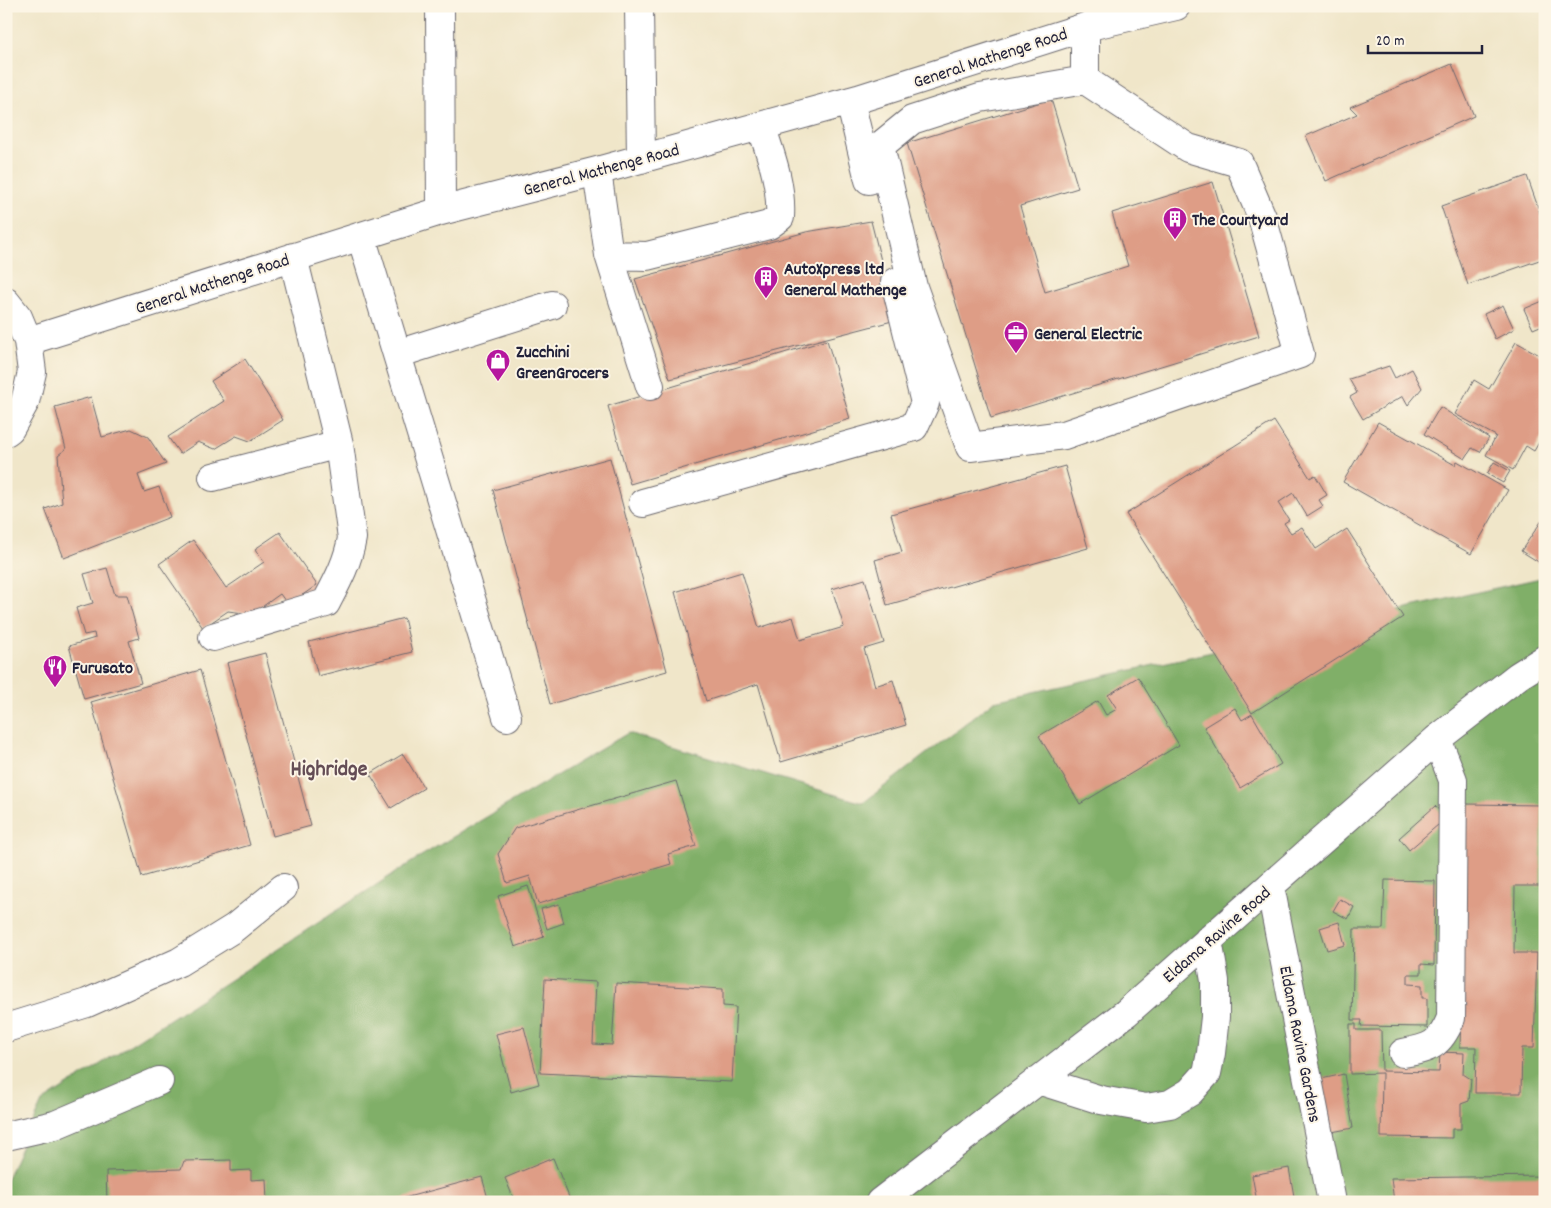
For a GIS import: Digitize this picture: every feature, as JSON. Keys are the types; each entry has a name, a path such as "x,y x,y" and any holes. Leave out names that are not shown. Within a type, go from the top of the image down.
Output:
{"street":[{"path":"440,6 441,211"},
{"path":"640,6 641,159"},
{"name":"General Mathenge Road","path":"28,341 441,211 597,171 850,101 1084,27 1176,6"},
{"path":"1084,27 1086,80"},
{"path":"1086,80 1188,148 1239,163 1262,217 1300,354 1064,435 970,447 913,287 880,146 912,120 980,98 1086,80"},
{"path":"643,503 914,426 925,403 850,101"},
{"path":"609,255 647,256 769,226 780,217 781,201 774,166 761,126"},
{"path":"597,171 609,255 650,386"},
{"path":"361,236 507,717"},
{"path":"213,637 326,603 344,567 352,538 339,444 293,257"},
{"path":"6,302 18,317 28,341 32,372 26,402 10,429 6,432"},
{"path":"397,354 552,305"},
{"path":"213,477 339,444"},
{"name":"Eldama Ravine Road","path":"880,1202 1126,1013 1437,739 1518,676 1545,659"},
{"path":"1403,1053 1425,1049 1444,1035 1451,1018 1453,780 1437,739"},
{"name":"Eldama Ravine Gardens","path":"1270,886 1332,1202"},
{"path":"6,1028 87,1003 179,962 234,928 283,888"},
{"path":"1038,1080 1101,1100 1146,1108 1170,1104 1190,1092 1207,1073 1211,1053 1215,1017 1215,981 1208,940"},
{"path":"6,1136 55,1125 159,1081"}],"green space":[{"path":"1545,577 1545,1202 6,1202 6,1180 42,1102 421,856 628,733 863,803 994,701"}],"building":[{"path":"1452,64 1474,116 1326,181 1306,136 1357,114 1350,107"},
{"name":"The Courtyard","path":"1051,99 1078,188 1020,206 1045,292 1128,266 1112,213 1213,182 1259,336 991,418 907,143"},
{"path":"1527,176 1545,227 1545,258 1468,285 1441,206"},
{"name":"AutoXpress ltd General Mathenge","path":"871,221 896,320 670,379 635,279 806,232"},
{"path":"1545,300 1545,324 1533,329 1524,309"},
{"path":"1503,305 1514,329 1495,339 1484,314"},
{"path":"827,340 850,419 630,484 608,406"},
{"path":"1516,342 1545,358 1545,432 1534,451 1526,446 1513,470 1486,455 1496,436 1455,414 1474,380 1489,389"},
{"path":"245,359 283,420 250,441 236,436 215,449 198,442 180,454 168,437 224,401 211,381"},
{"path":"1389,366 1395,378 1412,369 1422,388 1408,405 1403,396 1363,419 1350,397 1357,393 1349,379"},
{"path":"91,397 102,437 131,429 148,437 166,464 138,475 144,492 159,487 170,517 64,558 45,509 62,503 58,455 66,449 55,407"},
{"path":"1440,407 1489,438 1480,452 1472,448 1465,459 1424,434"},
{"path":"1274,421 1310,478 1315,475 1327,495 1319,500 1323,506 1307,516 1293,493 1278,503 1289,520 1284,523 1291,533 1302,527 1316,549 1347,529 1403,617 1252,713 1126,514"},
{"path":"1378,422 1455,465 1457,461 1508,490 1471,554 1343,482"},
{"path":"610,458 667,671 550,704 493,490"},
{"path":"1494,462 1510,471 1503,483 1487,474"},
{"path":"1065,466 1088,548 887,605 875,560 902,552 891,514"},
{"path":"1545,516 1545,566 1521,551"},
{"path":"280,532 317,585 288,605 280,594 252,614 228,611 203,628 159,564 193,540 226,588 264,562 255,549"},
{"path":"107,568 115,595 127,595 139,638 129,641 141,683 84,699 69,646 95,638 94,633 84,635 76,608 93,603 84,574"},
{"path":"742,572 759,628 793,617 800,640 844,627 832,589 865,579 884,643 864,649 875,686 893,680 906,725 781,762 758,684 706,701 675,592"},
{"path":"404,618 412,652 318,676 309,642"},
{"path":"265,653 311,826 273,836 227,663"},
{"path":"200,670 250,845 142,877 91,702"},
{"path":"1138,677 1179,745 1080,804 1039,736 1098,701 1106,715 1117,709 1108,695"},
{"path":"1235,708 1242,720 1252,714 1281,764 1240,788 1204,727"},
{"path":"403,754 424,788 391,808 370,774"},
{"path":"676,781 696,846 668,854 671,864 538,904 530,876 507,883 498,854 515,828"},
{"path":"1466,804 1542,805 1540,886 1515,886 1514,953 1537,953 1534,1048 1522,1048 1521,1093 1475,1093 1476,1047 1460,1047"},
{"path":"1435,806 1446,818 1409,850 1399,838"},
{"path":"1385,880 1435,881 1434,965 1421,964 1421,974 1408,974 1408,984 1422,985 1422,998 1427,998 1427,1027 1361,1026 1362,1020 1352,1020 1354,929 1383,929"},
{"path":"528,886 544,937 515,947 498,896"},
{"path":"1340,899 1354,907 1348,919 1333,911"},
{"path":"559,904 564,923 547,929 541,909"},
{"path":"1339,922 1345,945 1327,950 1320,928"},
{"path":"545,979 596,982 593,1044 612,1045 616,983 723,989 723,1006 736,1007 732,1082 540,1073"},
{"path":"1350,1024 1356,1024 1356,1030 1381,1030 1382,1071 1439,1072 1440,1052 1464,1053 1463,1074 1471,1079 1469,1101 1461,1104 1461,1129 1452,1129 1452,1138 1381,1137 1382,1073 1350,1074"},
{"path":"524,1027 539,1084 511,1092 496,1034"},
{"path":"1543,1033 1545,1033 1545,1089 1540,1089"},
{"path":"1344,1074 1353,1128 1321,1134 1312,1081"},
{"path":"553,1158 571,1202 515,1202 505,1178"},
{"path":"231,1160 231,1171 251,1170 251,1180 266,1179 267,1202 107,1202 106,1171 181,1169 184,1161"},
{"path":"1289,1168 1295,1202 1257,1202 1252,1175"},
{"path":"1545,1176 1545,1202 1394,1202 1391,1178"},
{"path":"482,1177 489,1202 393,1202 393,1201"}],"place":[{"name":"The Courtyard","path":"1175,240"},
{"name":"AutoXpress ltd General Mathenge","path":"766,299"},
{"name":"General Electric","path":"1016,354"},
{"name":"Zucchini GreenGrocers","path":"498,382"},
{"name":"Furusato","path":"55,688"}],"district":[{"name":"Highridge","path":"329,767"}]}
